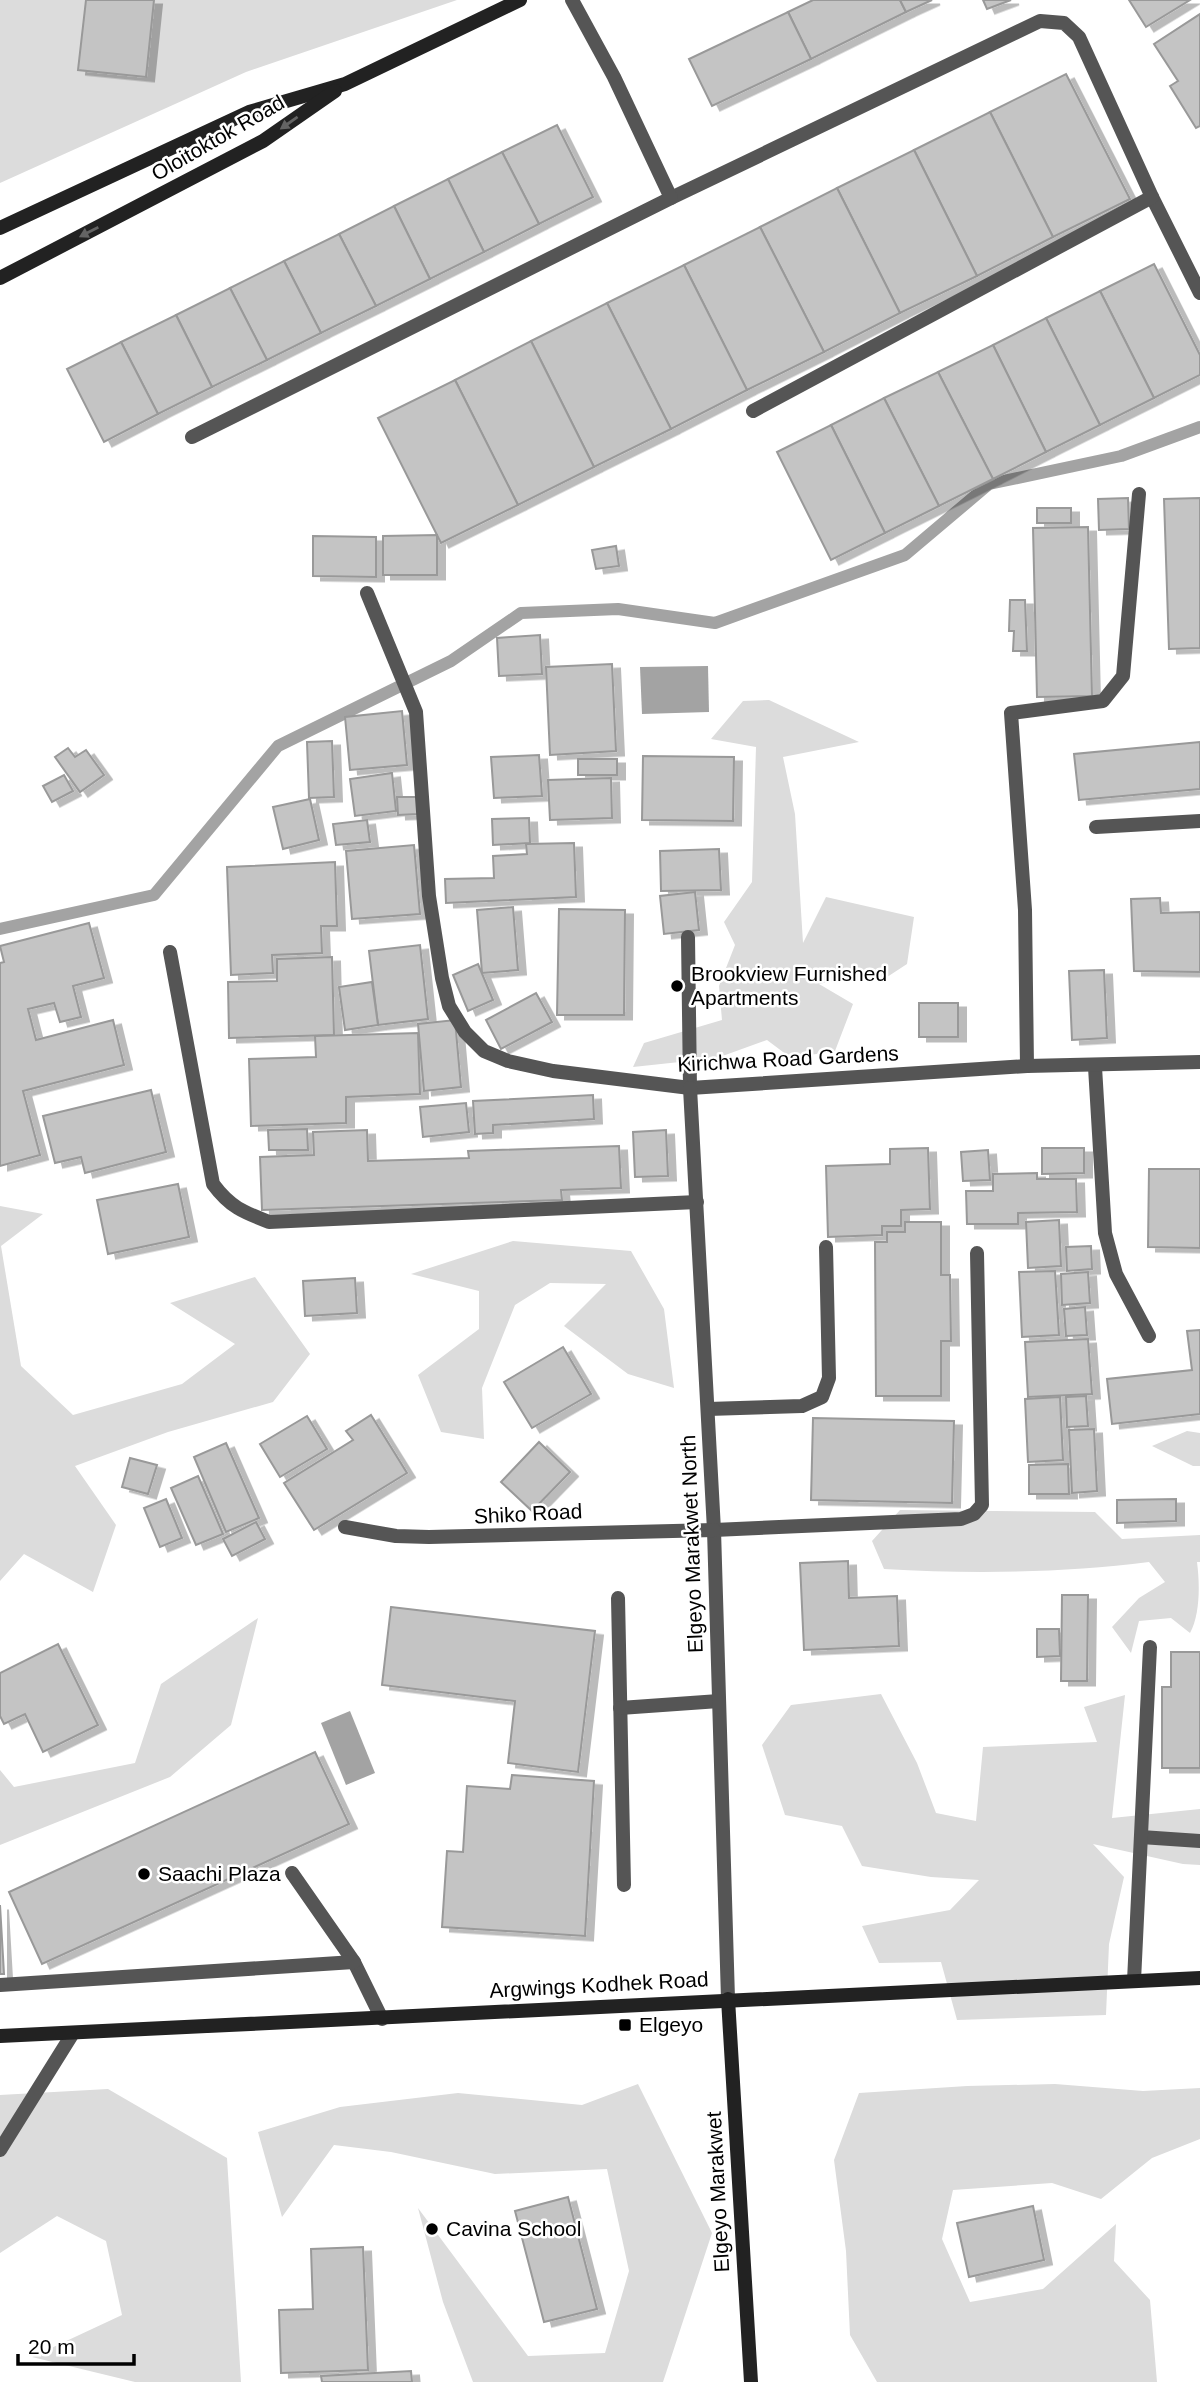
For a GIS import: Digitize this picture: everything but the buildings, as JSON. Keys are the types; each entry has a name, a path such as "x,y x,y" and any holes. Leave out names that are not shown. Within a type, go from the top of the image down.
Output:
{"main road":[{"path":"345,84 520,0"},
{"name":"Oloitoktok Road","path":"0,228 249,112 345,84"},
{"name":"Oloitoktok Road","path":"0,278 263,141 345,84"},
{"path":"0,266 33,260"},
{"name":"Argwings Kodhek Road","path":"0,2036 1200,1978"},
{"name":"Elgeyo Marakwet","path":"728,1999 751,2382"}],"street":[{"path":"572,0 614,77 671,198"},
{"path":"192,437 671,198 1040,21 1064,23 1079,37 1152,197 1200,293"},
{"path":"753,411 1152,197"},
{"path":"1027,1066 1025,910 1011,713 1103,701 1123,676 1139,494"},
{"name":"Kirichwa Road Gardens","path":"366,593 416,712 429,896 449,1006 465,1032 484,1051 508,1061 566,1073 690,1088 1027,1066 1095,1067 1200,1062"},
{"path":"1096,827 1200,821"},
{"name":"Elgeyo Marakwet North","path":"688,937 690,1088 714,1530 728,1999"},
{"path":"170,951 213,1184 227,1203 247,1214 269,1222 697,1202"},
{"path":"1095,1067 1105,1233 1115,1274 1149,1336"},
{"path":"708,1409 802,1406 822,1397 829,1378 825,1247"},
{"name":"Shiko Road","path":"345,1527 396,1536 429,1538 714,1530 961,1519 974,1514 982,1505 977,1252"},
{"path":"618,1598 624,1885"},
{"path":"1134,1981 1150,1647"},
{"path":"620,1708 719,1701"},
{"path":"1141,1837 1200,1841"},
{"path":"292,1873 354,1962 382,2019"},
{"path":"0,1985 354,1962"},
{"path":"0,2150 73,2033"}],"shaded area":[{"path":"0,0 457,0 246,72 0,183"},
{"path":"708,666 709,712 642,714 640,667"},
{"path":"769,700 859,742 783,757 795,814 803,943 826,897 914,917 907,964 881,981 838,980 819,984 853,1004 835,1051 791,1058 767,1040 717,1058 633,1067 644,1043 722,1020 719,986 735,945 724,922 752,882 756,747 711,739 743,701"},
{"path":"0,1206 43,1214 1,1246 21,1366 73,1415 182,1384 235,1344 170,1303 255,1277 310,1354 273,1402 168,1432 75,1466 116,1525 93,1592 24,1554 0,1581"},
{"path":"513,1241 631,1251 664,1309 674,1388 628,1374 564,1326 606,1284 550,1283 515,1305 482,1388 484,1439 441,1432 418,1375 479,1329 479,1291 411,1274"},
{"path":"1187,1431 1200,1433 1200,1466 1193,1466 1152,1446"},
{"path":"900,1510 1095,1512 1122,1539 1200,1535 1200,1562 1197,1562 1198,1599 1193,1626 1190,1633 1171,1618 1139,1621 1131,1653 1112,1627 1139,1598 1165,1582 1149,1562 1017,1571 884,1569 872,1541"},
{"path":"258,1618 231,1725 170,1777 0,1845 0,1770 14,1787 135,1763 161,1684"},
{"path":"881,1694 917,1763 936,1813 976,1821 983,1747 1097,1742 1084,1707 1125,1695 1112,1818 1200,1809 1200,1865 1183,1864 1093,1844 1124,1877 1109,1944 1106,2015 957,2020 941,1962 879,1963 862,1926 950,1910 979,1880 931,1877 862,1866 842,1826 785,1815 762,1745 791,1705"},
{"path":"350,1711 375,1773 346,1785 321,1723"},
{"path":"638,2084 712,2233 663,2382 473,2382 443,2302 418,2208 528,2356 605,2353 629,2271 607,2169 495,2174 391,2152 334,2145 282,2217 258,2132 340,2107 458,2093 582,2105"},
{"path":"1055,2084 1143,2091 1200,2088 1200,2139 1152,2158 1101,2199 1052,2183 953,2190 942,2239 970,2302 1043,2289 1116,2224 1114,2261 1150,2300 1157,2382 877,2382 850,2335 846,2251 834,2160 859,2093"},
{"path":"108,2089 227,2158 241,2382 135,2382 32,2357 122,2315 106,2241 57,2216 0,2253 0,2095"}],"waterway":[{"path":"0,929 154,895 278,746 451,661 521,613 618,609 715,623 905,555 989,484 1121,456 1200,427"}],"place":[{"name":"Brookview Furnished Apartments","path":"677,986"},
{"name":"Saachi Plaza","path":"144,1874"},
{"name":"Elgeyo","path":"625,2025"},
{"name":"Cavina School","path":"432,2229"}]}
